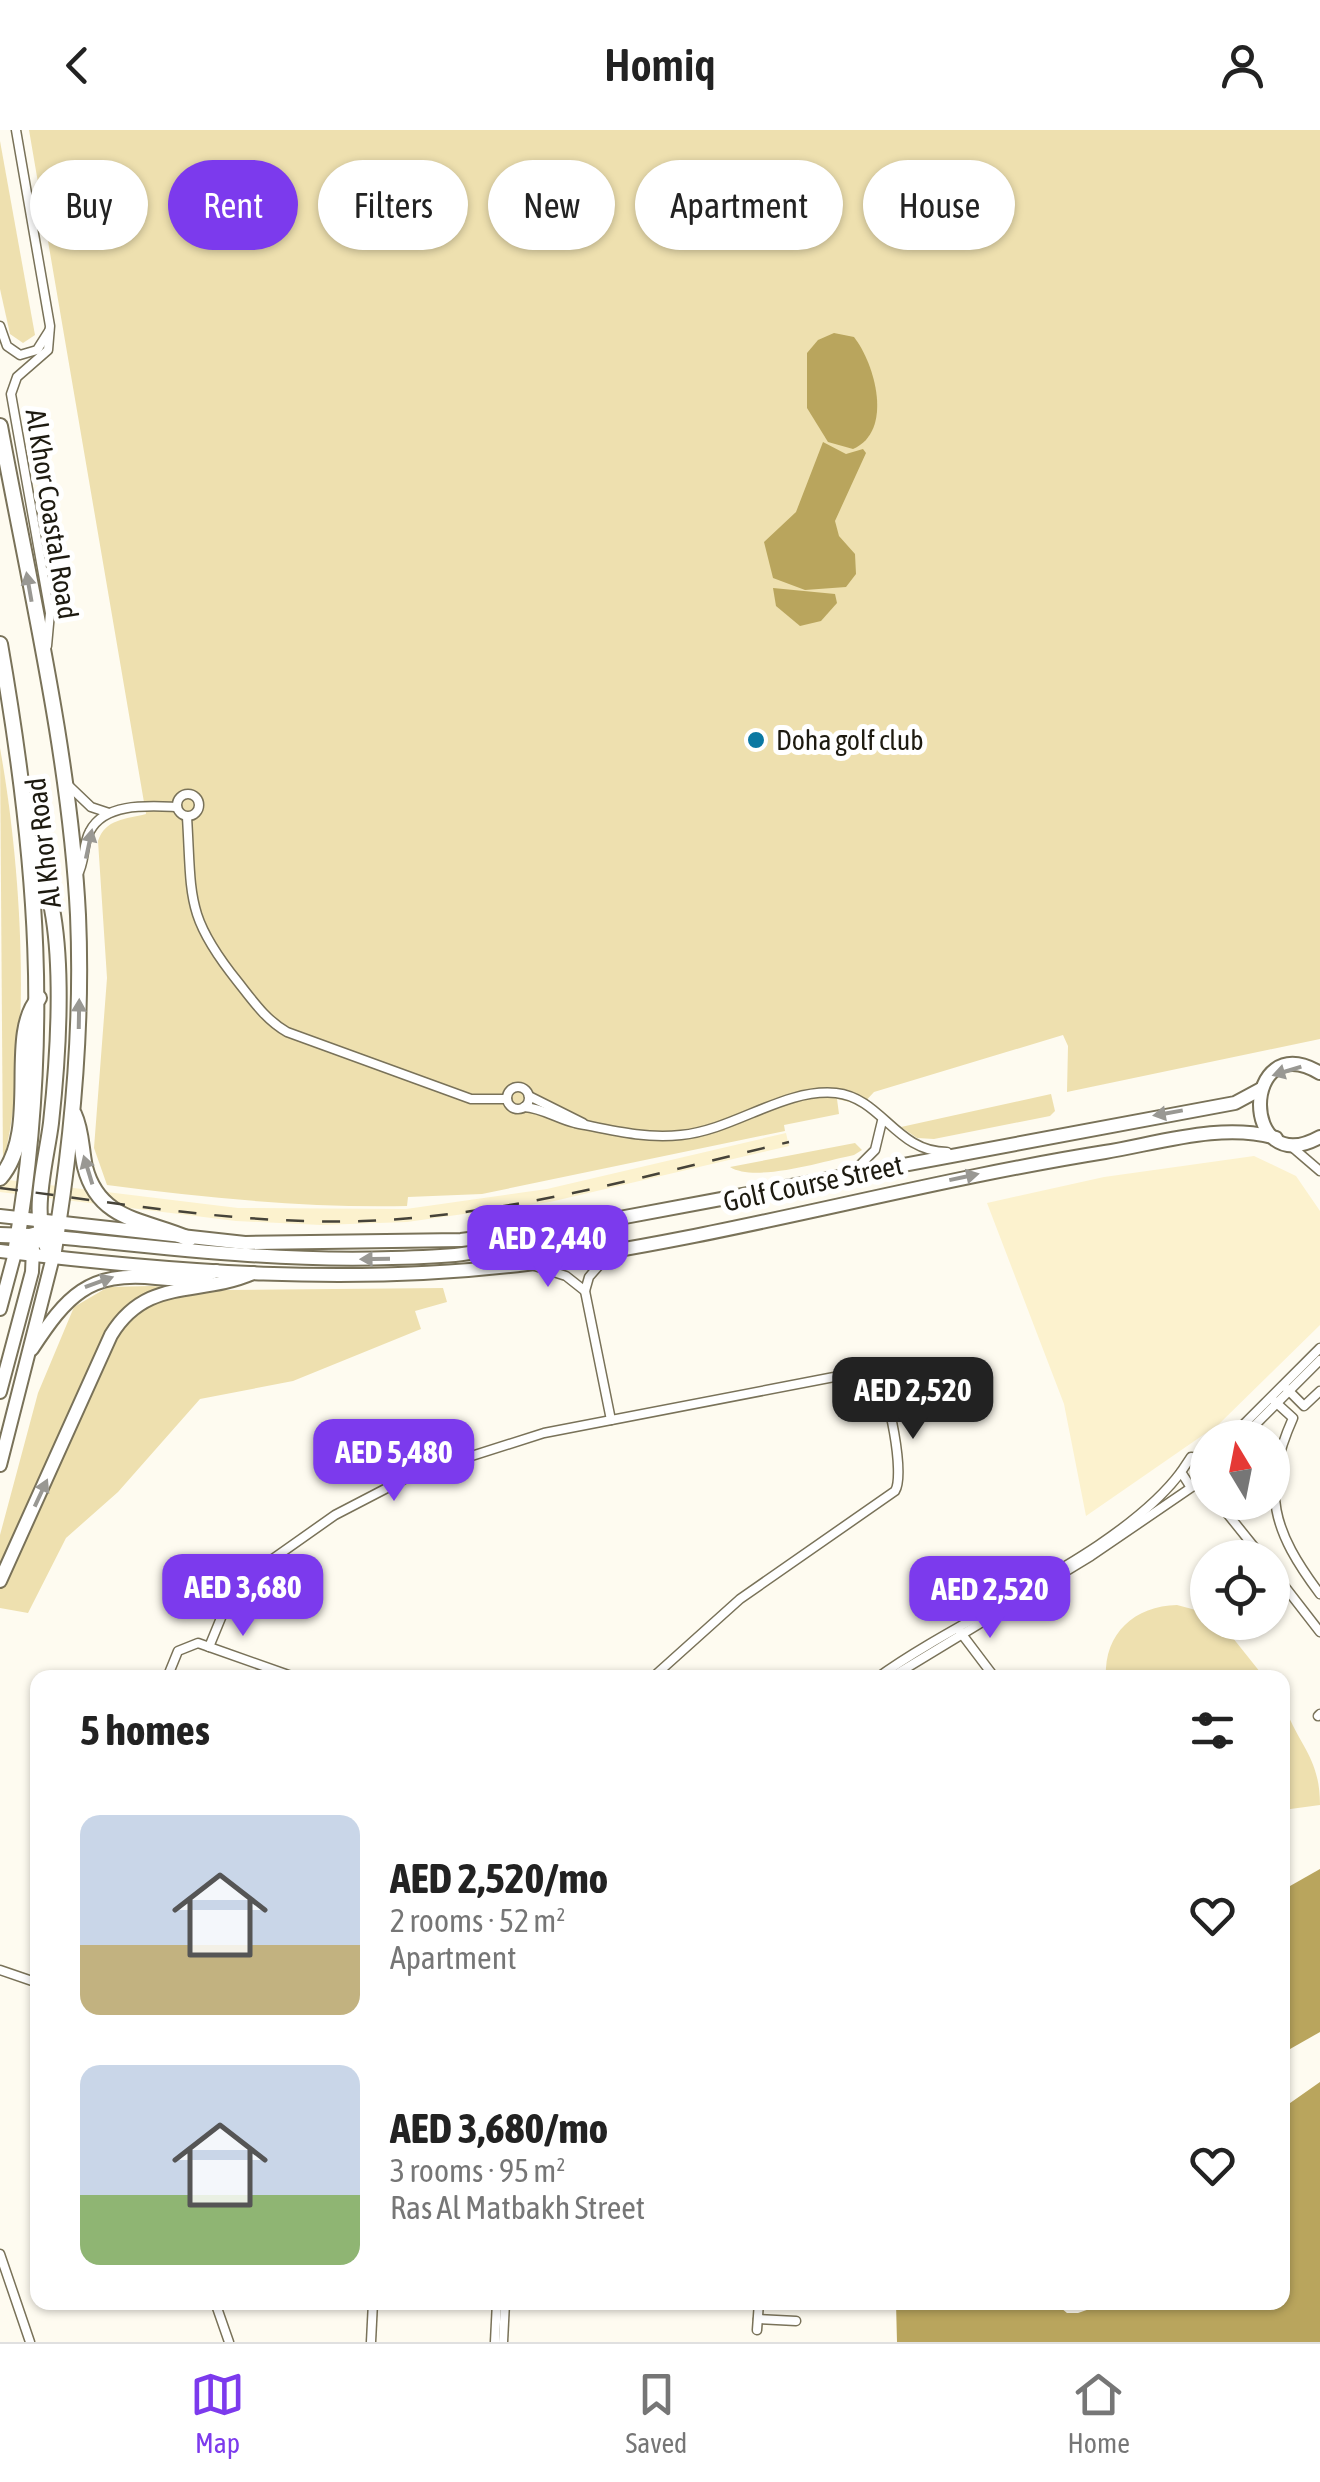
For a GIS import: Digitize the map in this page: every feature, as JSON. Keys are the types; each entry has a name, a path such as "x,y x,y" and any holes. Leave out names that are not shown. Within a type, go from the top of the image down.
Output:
{"highway":[{"name":"Al Khor Road","path":"0,426 61,774 75,880 80,1004 72,1112 39,1236 8,1252"},
{"name":"Al Khor Road","path":"0,644 25,785 40,998 38,1075 21,1218 53,1257"},
{"path":"0,1235 39,1236 53,1101 57,973 54,914 42,873 31,854"},
{"path":"0,1178 17,1147 28,1016 40,998"},
{"path":"72,1112 86,1172 105,1203 130,1222 189,1238"}],"main road":[{"name":"Golf Course Street","path":"39,1236 189,1238 310,1246 398,1244 538,1231 1235,1103 1286,1067 1306,1066 1319,1072"},
{"path":"1261,1088 1259,1116 1280,1140"},
{"name":"Golf Course Street","path":"53,1257 256,1272 382,1274 526,1264 612,1250 1022,1165 1232,1132 1303,1144 1320,1137"},
{"path":"0,1216 21,1218"},
{"path":"0,1392 39,1236 233,1255 372,1259 469,1254 538,1231"},
{"path":"0,1309 8,1252"},
{"path":"0,1465 53,1257"},
{"path":"32,1349 72,1296 101,1280 128,1275 186,1280 218,1270"},
{"path":"0,1581 112,1335 127,1313 153,1295 227,1284 256,1272"}],"street":[{"path":"0,326 7,346 24,355 40,347 50,326 16,130"},
{"name":"Al Khor Coastal Road","path":"44,665 50,613 11,394 17,377 45,356 50,326"},
{"path":"61,774 80,798 109,812 177,807 187,816 197,924 270,1020 287,1032 472,1099 507,1100"},
{"path":"177,807 181,796 194,795 198,810 187,816"},
{"path":"75,880 85,861 90,829 109,812"},
{"path":"507,1100 515,1087 583,1123"},
{"path":"507,1100 513,1108 647,1136 684,1135 728,1126 791,1101 832,1093 865,1102 882,1121 920,1148 956,1152"},
{"path":"524,1108 529,1096"},
{"path":"852,1173 875,1150 882,1121"},
{"path":"1280,1140 1320,1171"},
{"path":"611,1420 585,1291 592,1272 612,1250"},
{"path":"526,1264 566,1276 585,1291"},
{"path":"1286,1389 1320,1348"},
{"path":"1258,1420 1320,1360"},
{"path":"210,1647 224,1609 244,1582 350,1507 458,1457 611,1420 869,1372 883,1385 900,1474 898,1487 891,1496 756,1587 661,1670"},
{"path":"1286,1389 1304,1406"},
{"path":"1320,1391 1294,1418 1276,1463 1274,1511 1291,1555 1320,1594"},
{"path":"1274,1401 1294,1418"},
{"path":"1251,1420 1274,1401"},
{"path":"896,1670 1152,1504 1190,1459"},
{"path":"1181,1472 1190,1480"},
{"path":"958,1629 1074,1567 1190,1493"},
{"path":"1234,1520 1249,1540"},
{"path":"1290,1593 1320,1632"},
{"path":"958,1629 989,1670"},
{"path":"172,1670 183,1647 198,1643 275,1670"},
{"path":"0,1970 30,1979"},
{"path":"0,2254 30,2342"},
{"path":"218,2310 229,2342"},
{"path":"371,2342 373,2310"},
{"path":"499,2342 501,2310"},
{"path":"757,2330 759,2310"},
{"path":"758,2319 796,2322"}],"shaded area":[{"name":"Doha golf club","path":"29,130 1320,130 1320,1039 1067,1092 1068,1046 1063,1035 874,1092 862,1105 837,1099 839,1114 784,1125 785,1131 482,1194 408,1197 407,1206 256,1201 107,1185 94,1148 107,978 98,841 111,824 146,814 50,250 148,250 148,160 34,160"},
{"path":"0,141 35,335 23,343 10,334 0,289"},
{"path":"834,333 854,337 868,363 877,396 873,428 866,440 853,449 828,442 807,408 807,353 818,340"},
{"path":"823,442 846,454 863,449 866,453 835,521 839,536 855,554 856,574 846,587 805,590 773,578 764,542 796,512"},
{"path":"773,588 835,594 837,603 821,621 800,626 776,606"},
{"path":"0,748 14,848 21,957 18,1066 3,1164"},
{"path":"1051,1094 1055,1111 1050,1116 934,1139 917,1138 901,1127"},
{"path":"786,1133 789,1146 550,1202 407,1222 321,1225 236,1221 0,1192 0,1179 238,1208 406,1209 547,1189"},
{"path":"855,1143 862,1150 854,1155 790,1169 756,1173 730,1167"},
{"path":"1254,1156 1296,1176 1320,1211 1320,1325 1223,1420 1190,1420 1190,1444 1086,1516 1064,1404 987,1203 1104,1177"},
{"path":"108,1287 230,1290 443,1288 447,1302 415,1311 421,1329 293,1381 200,1399 118,1492 66,1538 28,1613 0,1608 0,1535 38,1393 74,1307"},
{"path":"1177,1605 1190,1608 1190,1640 1235,1640 1258,1670 1106,1670 1110,1647 1117,1635 1148,1610"},
{"path":"1290,1719 1312,1762 1320,1805 1290,1809"},
{"path":"1320,1869 1320,2032 1290,2049 1290,1886"},
{"path":"1320,2082 1320,2342 897,2342 896,2310 1078,2313 1290,2310 1290,2103"}],"railway":[{"path":"0,1188 272,1220 417,1218 524,1203 789,1142"}],"place":[{"name":"Doha golf club","path":"756,740"}]}
